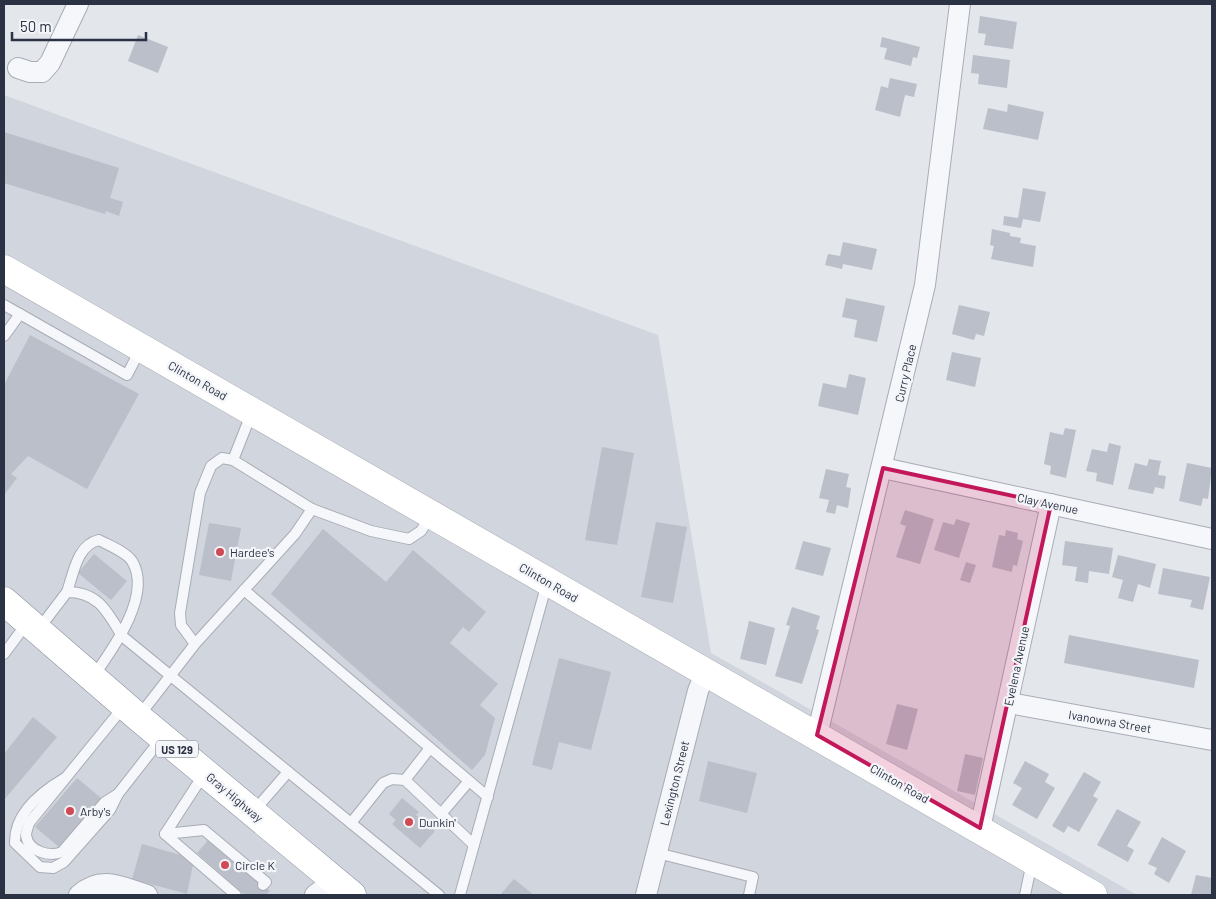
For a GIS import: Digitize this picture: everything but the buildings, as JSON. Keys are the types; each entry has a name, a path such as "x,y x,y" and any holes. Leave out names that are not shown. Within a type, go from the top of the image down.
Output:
{"main road":[{"name":"Clinton Road","path":"4,269 706,673 980,828 1093,895"},
{"name":"Gray Highway","path":"4,601 131,711 253,812 334,890"}],"street":[{"path":"18,68 30,72 42,72 50,63 78,4"},
{"name":"Curry Place","path":"817,736 883,468 925,285 960,4"},
{"name":"Clay Avenue","path":"883,468 1212,539"},
{"name":"Evelena Avenue","path":"980,828 1051,504"},
{"name":"Lexington Street","path":"646,895 698,691 706,673"},
{"name":"Ivanowna Street","path":"1008,703 1212,740"},
{"path":"79,895 97,883 147,895"}],"lane":[{"path":"4,304 127,375 141,347"},
{"path":"4,336 20,314"},
{"path":"233,460 252,411"},
{"path":"195,644 181,625 180,613 200,493 211,466 222,458 233,460 312,509 371,531 409,539 421,531 432,514"},
{"path":"162,737 118,794 110,810 64,862 53,868 40,867 15,843 15,830 21,818 44,790 64,778 170,675 195,644 295,534 312,509"},
{"path":"4,654 67,592 82,548 91,542 99,540 131,559 139,585 122,636 93,678"},
{"path":"460,895 548,581"},
{"path":"244,590 488,797"},
{"path":"67,592 81,592 97,600 122,636 439,895"},
{"path":"404,780 430,748"},
{"path":"253,812 288,772"},
{"path":"165,834 205,773"},
{"path":"351,823 383,783 392,779 404,780 474,844"},
{"path":"441,814 469,781"},
{"path":"165,834 204,830 250,871 266,882 264,885"},
{"path":"165,834 215,872 234,891"},
{"path":"656,853 754,877 749,895"},
{"path":"1026,895 1033,860"}],"highlighted area":[{"path":"883,468 1051,504 980,828 817,735"}],"shaded area":[{"path":"4,95 658,335 711,653 1137,895 4,895"}],"place":[{"name":"Hardee's","path":"220,552"},
{"name":"Arby's","path":"70,811"},
{"name":"Dunkin'","path":"409,822"},
{"name":"Circle K","path":"225,865"}]}
